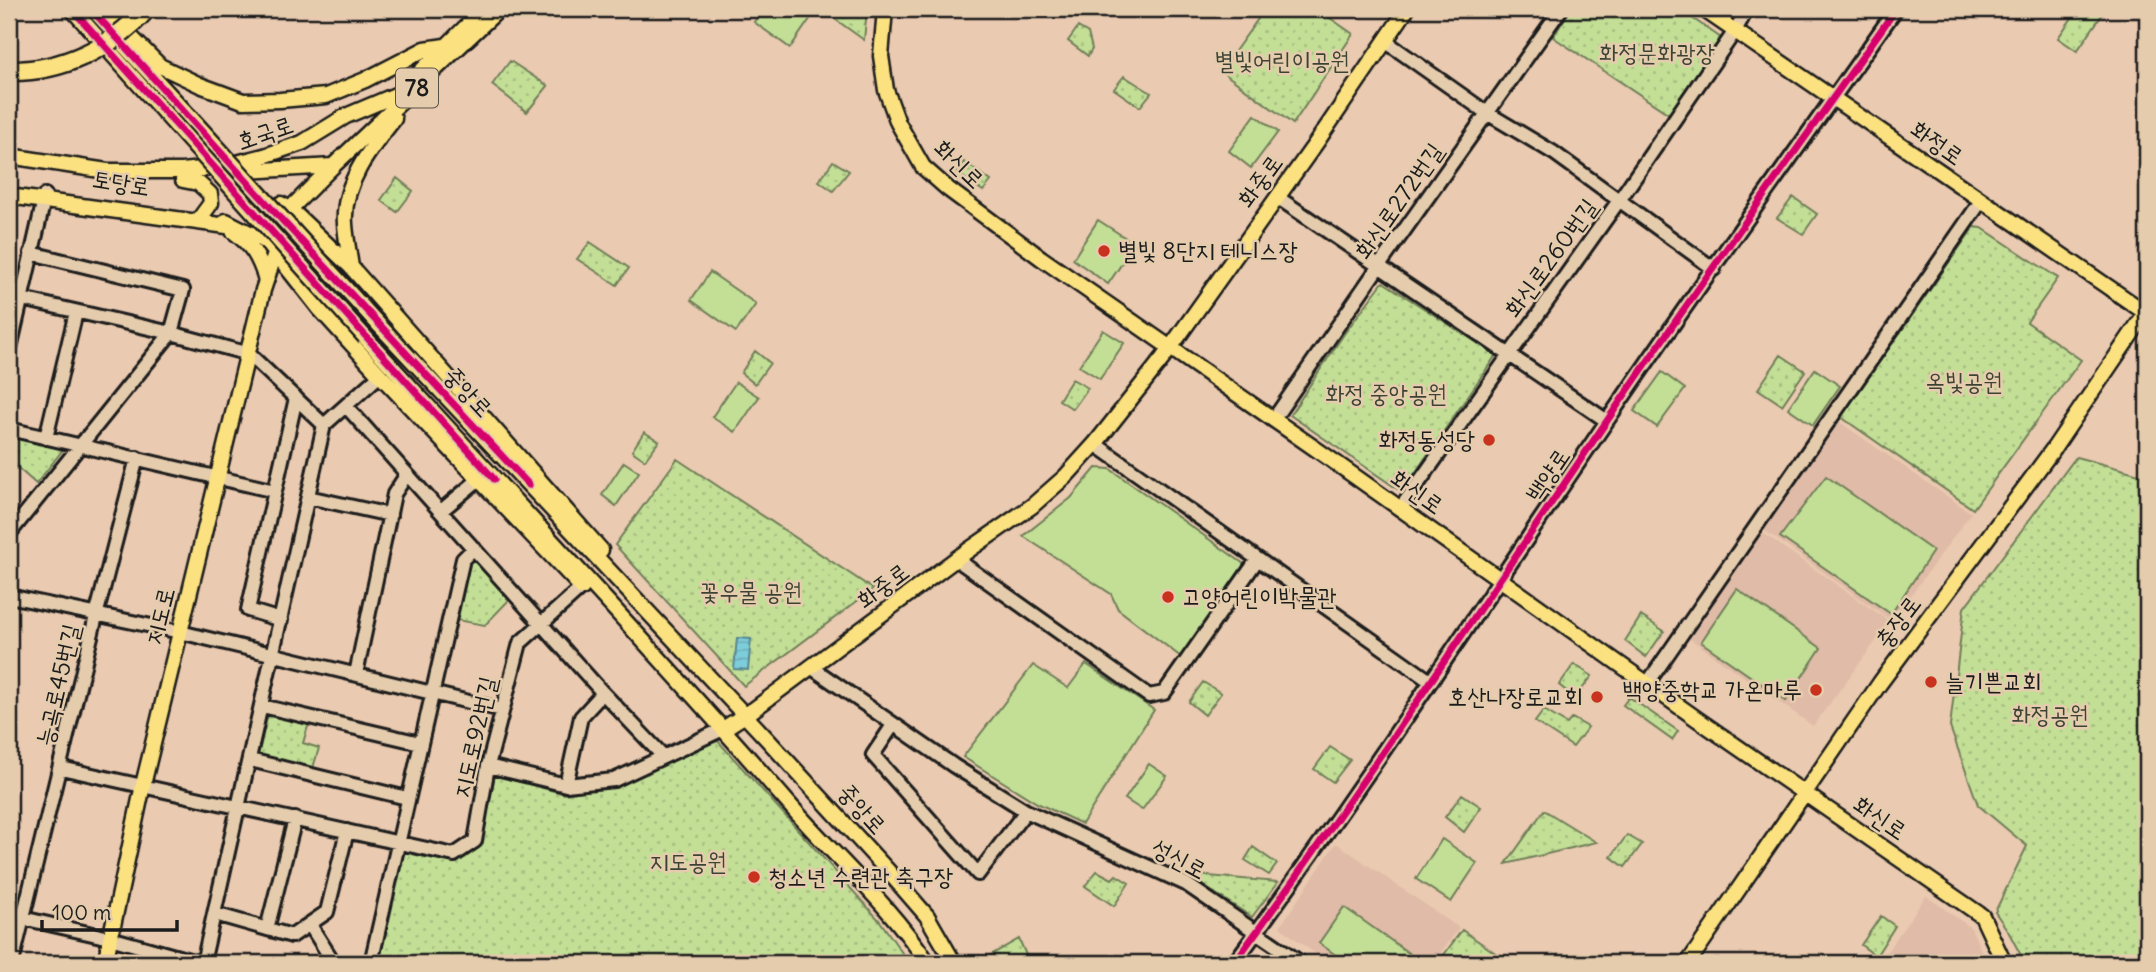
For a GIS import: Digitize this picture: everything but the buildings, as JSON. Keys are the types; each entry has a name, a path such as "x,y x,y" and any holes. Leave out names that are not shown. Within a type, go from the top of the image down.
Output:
{"highway":[{"path":"9,71 48,66 82,56 102,46 146,9"}],"main road":[{"name":"중앙로","path":"72,9 365,337 891,915 928,963"},
{"name":"중앙로","path":"91,9 379,325 767,739 927,916 954,963"},
{"path":"103,9 160,66 243,101 326,96 365,80 425,49 445,46"},
{"name":"호국로","path":"9,164 103,178 183,180 225,173 326,166 484,9"},
{"name":"78","path":"326,166 422,83 499,9"},
{"name":"화신로","path":"885,9 881,56 886,90 898,123 923,167 979,214 1804,794 1982,916 2004,963"},
{"name":"화중로","path":"723,729 1032,506 1066,476 1095,444 1170,348 1407,9"},
{"name":"화정로","path":"1703,9 2146,312"},
{"path":"351,267 344,222 350,185 370,149 422,83"},
{"name":"호국로","path":"9,156 107,171 182,171 221,167 302,143 346,116 398,94"},
{"name":"지도로","path":"105,963 143,785 249,354 266,280 270,248 286,206 326,166"},
{"path":"183,180 198,183 210,194 211,203 200,218"},
{"name":"토당로","path":"9,189 44,198 254,228 275,219 286,206"},
{"name":"토당로","path":"9,196 200,218 228,226 270,248"},
{"path":"286,206 351,267 472,406 538,476 671,636"},
{"name":"토당로","path":"228,226 253,220 286,206"},
{"name":"지도로","path":"270,248 267,236 275,219"},
{"path":"228,226 250,243 260,258 266,280"},
{"path":"270,248 319,308 478,480 581,588 637,634"},
{"name":"충장로","path":"1688,963 1880,683 2054,447 2146,312"}],"street":[{"name":"화신로272번길","path":"1273,420 1561,9"},
{"name":"화신로260번길","path":"1400,509 1620,199 1735,32 1747,9"},
{"name":"백양로","path":"1234,963 1894,10"},
{"path":"1385,41 1487,113 1554,153 1714,269"},
{"path":"1277,197 1607,421"},
{"path":"9,353 15,298 31,253 44,198"},
{"path":"1647,684 1981,201"},
{"path":"9,534 171,333 183,290 31,253"},
{"path":"15,298 171,333 249,354 324,425"},
{"path":"46,438 76,312"},
{"path":"9,915 110,938 201,963 240,807 324,425 380,375"},
{"path":"281,620 248,610 296,398"},
{"path":"346,406 603,693 663,755"},
{"path":"9,429 275,491"},
{"path":"1095,444 1430,681"},
{"name":"능곡로45번길","path":"12,963 137,458"},
{"path":"356,674 394,494 407,474"},
{"path":"441,511 478,480"},
{"path":"308,497 390,514"},
{"path":"371,963 463,559 474,548"},
{"path":"956,559 1149,696 1164,693 1257,560"},
{"name":"지도로92번길","path":"61,768 454,856 475,841 488,766 520,643 581,588"},
{"path":"9,596 180,632 502,710"},
{"name":"성신로","path":"811,667 893,725 1026,811 1186,884 1301,963"},
{"path":"566,785 581,717 603,693"},
{"path":"262,706 420,743"},
{"path":"893,725 873,755 978,874 1026,811"},
{"path":"488,766 566,785 614,780 723,729"},
{"path":"250,760 407,798"},
{"path":"267,929 295,819"},
{"path":"215,914 292,936 310,925 327,912 346,831"},
{"path":"9,939 23,918"},
{"path":"310,925 334,963"}],"shaded area":[{"path":"1838,421 1971,513 1892,621 1764,530"},
{"path":"1763,533 1890,622 1813,726 1689,638"},
{"path":"1336,843 1459,928 1433,963 1328,963 1280,927"},
{"path":"1926,896 1971,928 1987,963 1879,963"}],"green space":[{"path":"764,9 802,9 812,16 790,48 754,22"},
{"path":"821,9 867,9 864,40"},
{"name":"별빛어린이공원","path":"1265,9 1317,9 1353,34 1293,124 1221,71"},
{"name":"화정문화광장","path":"1571,9 1679,9 1721,38 1669,114 1553,37"},
{"path":"2078,9 2106,9 2077,51 2058,38"},
{"path":"1078,27 1088,33 1092,49 1088,56 1068,41"},
{"path":"510,61 548,86 527,112 492,85"},
{"path":"1124,76 1151,93 1140,107 1114,89"},
{"path":"1255,115 1278,132 1251,168 1229,151"},
{"path":"833,161 849,171 833,191 819,181"},
{"path":"964,162 991,181 983,191 957,173"},
{"path":"397,178 413,191 397,212 381,200"},
{"path":"1793,197 1817,214 1803,234 1777,218"},
{"name":"별빛 8단지 테니스장","path":"1098,220 1135,244 1108,284 1073,259"},
{"name":"옥빛공원","path":"1974,227 1982,228 2058,278 2027,322 2081,360 1973,509 1841,417"},
{"path":"590,242 629,268 617,285 577,259"},
{"path":"710,272 756,304 736,332 691,300"},
{"name":"화정 중앙공원","path":"1383,282 1496,355 1402,492 1290,415 1344,334"},
{"path":"1103,330 1124,343 1100,379 1079,366"},
{"path":"755,351 770,363 755,384 741,373"},
{"path":"1781,355 1805,371 1782,405 1758,389"},
{"path":"1815,369 1840,386 1813,425 1788,408"},
{"path":"1662,372 1685,389 1657,427 1634,411"},
{"path":"1072,379 1088,388 1073,409 1059,400"},
{"path":"736,382 759,397 735,432 712,417"},
{"path":"644,432 659,441 645,460 632,451"},
{"path":"9,435 65,447 36,484 19,469 9,467"},
{"name":"화정공원","path":"2076,457 2147,476 2147,963 2025,963 1995,912 2027,846 1978,805 1950,727 1964,608"},
{"name":"꽃우물 공원","path":"677,459 873,589 744,686 615,545"},
{"path":"624,462 639,472 616,506 602,495"},
{"path":"1096,468 1110,469 1244,564 1181,657 1118,609 1111,594 1023,536 1071,498"},
{"path":"1826,476 1933,551 1891,614 1780,537"},
{"path":"474,556 510,599 485,625 456,620 468,561"},
{"path":"1737,589 1821,648 1786,701 1701,642"},
{"path":"1641,616 1664,631 1646,657 1625,641"},
{"path":"1086,664 1154,710 1082,824 1037,803 963,757 1033,665 1068,688"},
{"path":"1574,664 1592,676 1575,698 1559,685"},
{"path":"1203,682 1221,693 1205,715 1189,702"},
{"path":"1629,697 1678,731 1672,740 1623,705"},
{"path":"1544,710 1567,724 1572,718 1588,727 1573,747 1535,722"},
{"path":"268,714 309,723 303,743 319,748 312,771 258,756"},
{"name":"지도공원","path":"718,741 880,921 909,963 378,963 404,851 457,863 481,846 495,775 565,794 611,786 681,754"},
{"path":"1330,747 1350,760 1333,782 1314,769"},
{"path":"1149,764 1167,776 1142,810 1125,799"},
{"path":"1462,794 1481,807 1464,832 1445,817"},
{"path":"1544,810 1596,842 1506,864"},
{"path":"1627,835 1642,844 1625,867 1611,857"},
{"path":"1442,839 1477,863 1451,902 1416,879"},
{"path":"1253,847 1277,864 1269,875 1245,860"},
{"path":"1097,871 1112,879 1116,875 1129,883 1114,906 1085,886"},
{"path":"1185,874 1278,882 1252,917"},
{"path":"1344,907 1410,954 1404,963 1347,963 1319,943"},
{"path":"1881,916 1895,926 1876,956 1861,945"},
{"path":"1462,930 1510,963 1438,963"},
{"path":"1019,939 1026,955 1009,963 986,963 984,959"}],"water":[{"path":"737,638 751,639 748,670 734,669"}],"cycle path":[{"path":"72,9 494,479"},
{"path":"91,9 281,219 529,485"},
{"path":"1234,963 1378,759 1681,313 1896,9"}],"place":[{"name":"별빛 8단지 테니스장","path":"1104,251"},
{"name":"화정동성당","path":"1489,440"},
{"name":"고양어린이박물관","path":"1168,597"},
{"name":"늘기쁜교회","path":"1931,682"},
{"name":"백양중학교 가온마루","path":"1816,690"},
{"name":"호산나장로교회","path":"1597,697"},
{"name":"청소년 수련관 축구장","path":"754,877"}]}
